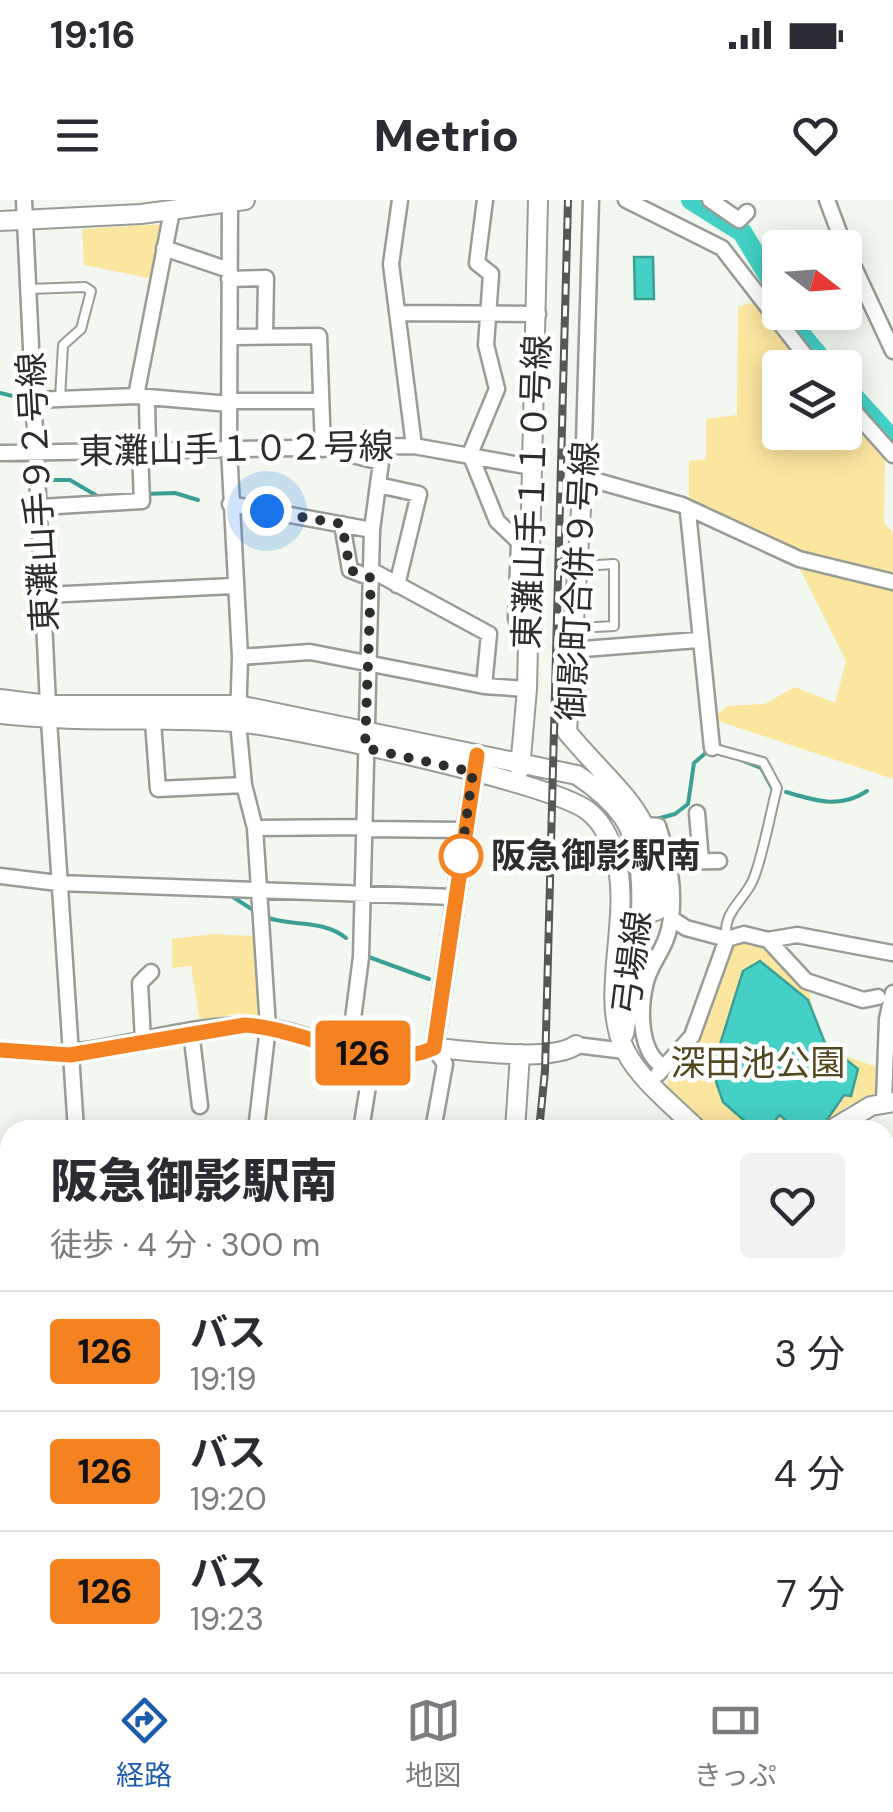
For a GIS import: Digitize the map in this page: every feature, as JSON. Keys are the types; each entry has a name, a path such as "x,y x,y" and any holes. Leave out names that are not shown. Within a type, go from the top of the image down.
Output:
{"street":[{"name":"東灘山手９２号線","path":"24,200 58,884 75,1120"},
{"path":"400,200 391,251 414,446"},
{"path":"484,200 477,263 490,274 486,345 497,388 492,410 477,432 470,454 497,521 518,542 516,619 528,620"},
{"name":"東灘山手１１０号線","path":"518,784 527,689 538,200"},
{"name":"御影町合併９号線","path":"591,200 584,477 575,566 567,732 634,804 656,850 658,910 638,917"},
{"path":"626,200 722,248 801,350"},
{"path":"710,200 739,220 747,212"},
{"path":"826,200 838,230"},
{"path":"0,221 235,201 229,274 229,449 233,586 240,657 238,714 244,784 256,828 268,1026 257,1120"},
{"path":"40,507 142,495 141,397 164,248 175,207"},
{"path":"164,248 229,274 266,278 265,336"},
{"path":"862,284 893,350"},
{"path":"398,314 538,314"},
{"path":"230,337 319,336 323,449"},
{"path":"33,400 141,397 230,402 320,401"},
{"path":"862,420 893,455"},
{"name":"東灘山手１０２号線","path":"0,454 414,446 531,466"},
{"path":"349,1050 363,894 372,530 382,462 352,455 350,448"},
{"path":"584,477 682,506 799,559 893,582"},
{"path":"378,486 419,494 396,585"},
{"path":"230,504 372,530"},
{"path":"688,512 698,640 712,748"},
{"path":"342,524 350,570 396,585 489,634 484,686"},
{"path":"45,595 233,586"},
{"path":"571,650 698,640"},
{"path":"240,657 310,652 484,686 527,689"},
{"name":"弓場線","path":"0,700 49,712 153,722 238,714"},
{"name":"弓場線","path":"0,714 238,714 475,764 588,810 613,849 622,917 615,1011 624,1046 658,1075 691,1120"},
{"path":"153,722 158,789 244,784"},
{"name":"弓場線","path":"475,764 522,761 577,774 606,795 626,820 641,871 624,1046"},
{"path":"435,1120 444,1064 434,1048 475,764"},
{"path":"697,813 701,861"},
{"path":"646,825 658,826 670,862 669,926 661,958 650,972 644,1014 646,1049 658,1075 692,1036 727,939"},
{"path":"256,828 464,830"},
{"path":"670,862 719,861"},
{"path":"0,876 58,884 455,896"},
{"path":"669,926 727,939 744,934 768,940 798,936 892,953"},
{"path":"768,940 806,981 863,1000 888,994 889,1102 852,1120"},
{"path":"143,1041 140,983 150,972"},
{"path":"0,1050 70,1055 191,1031 268,1026 373,1056 415,1056 434,1048 520,1054 568,1051 576,1045 624,1046"},
{"path":"191,1031 200,1106"},
{"path":"516,1120 520,1054"},
{"path":"363,1120 373,1056"}],"lane":[{"path":"28,289 85,287 91,291 81,329 63,345 60,399"},
{"path":"575,566 614,564 614,626 596,627"},
{"path":"712,748 763,762 777,788 753,882 735,903 724,930 727,939"}],"green space":[{"path":"166,224 153,279 84,265 82,229"},
{"path":"759,300 762,330 781,330 796,350 762,350 762,450 862,450 862,430 885,458 884,523 893,532 893,578 800,555 689,503 689,461 706,459 706,419 737,415 738,307"},
{"path":"798,565 893,588 893,779 712,719 727,706 764,704 795,687 835,703 846,661"},
{"path":"212,934 255,936 262,1012 200,1022 191,966 172,968 172,939"},
{"name":"深田池公園","path":"743,939 766,946 808,986 819,1036 848,1057 880,1068 876,1093 846,1107 832,1120 699,1120 667,1087 673,1068 698,1032 719,970 734,945"}],"water":[{"path":"634,257 653,257 654,299 635,299"},
{"name":"深田池公園","path":"760,961 808,1000 825,1043 858,1069 851,1096 844,1095 827,1120 786,1120 780,1115 776,1120 744,1120 723,1102 712,1070 743,971"}],"waterway":[{"path":"691,200 742,232 762,265"},
{"path":"797,330 814,350"},
{"path":"0,393 21,398"},
{"path":"862,406 893,440"},
{"path":"49,480 70,480 99,497"},
{"path":"144,494 175,493 198,500"},
{"path":"653,820 675,814 688,804 694,763 708,751"},
{"path":"736,758 761,768 772,788"},
{"path":"786,792 837,802 867,791"},
{"path":"233,897 253,910"},
{"path":"265,917 327,928 346,938"},
{"path":"366,956 429,979"}],"railway":[{"path":"540,1120 545,1071 568,200"}],"bus line":[{"name":"126","path":"0,1050 70,1055 191,1031 245,1025 268,1026 373,1056 415,1056 434,1048 477,755"}],"place":[{"name":"阪急御影駅南","path":"461,856"}],"route":[{"path":"267,511 342,524 350,570 371,578 365,748 473,772 460,864 461,856"}]}
